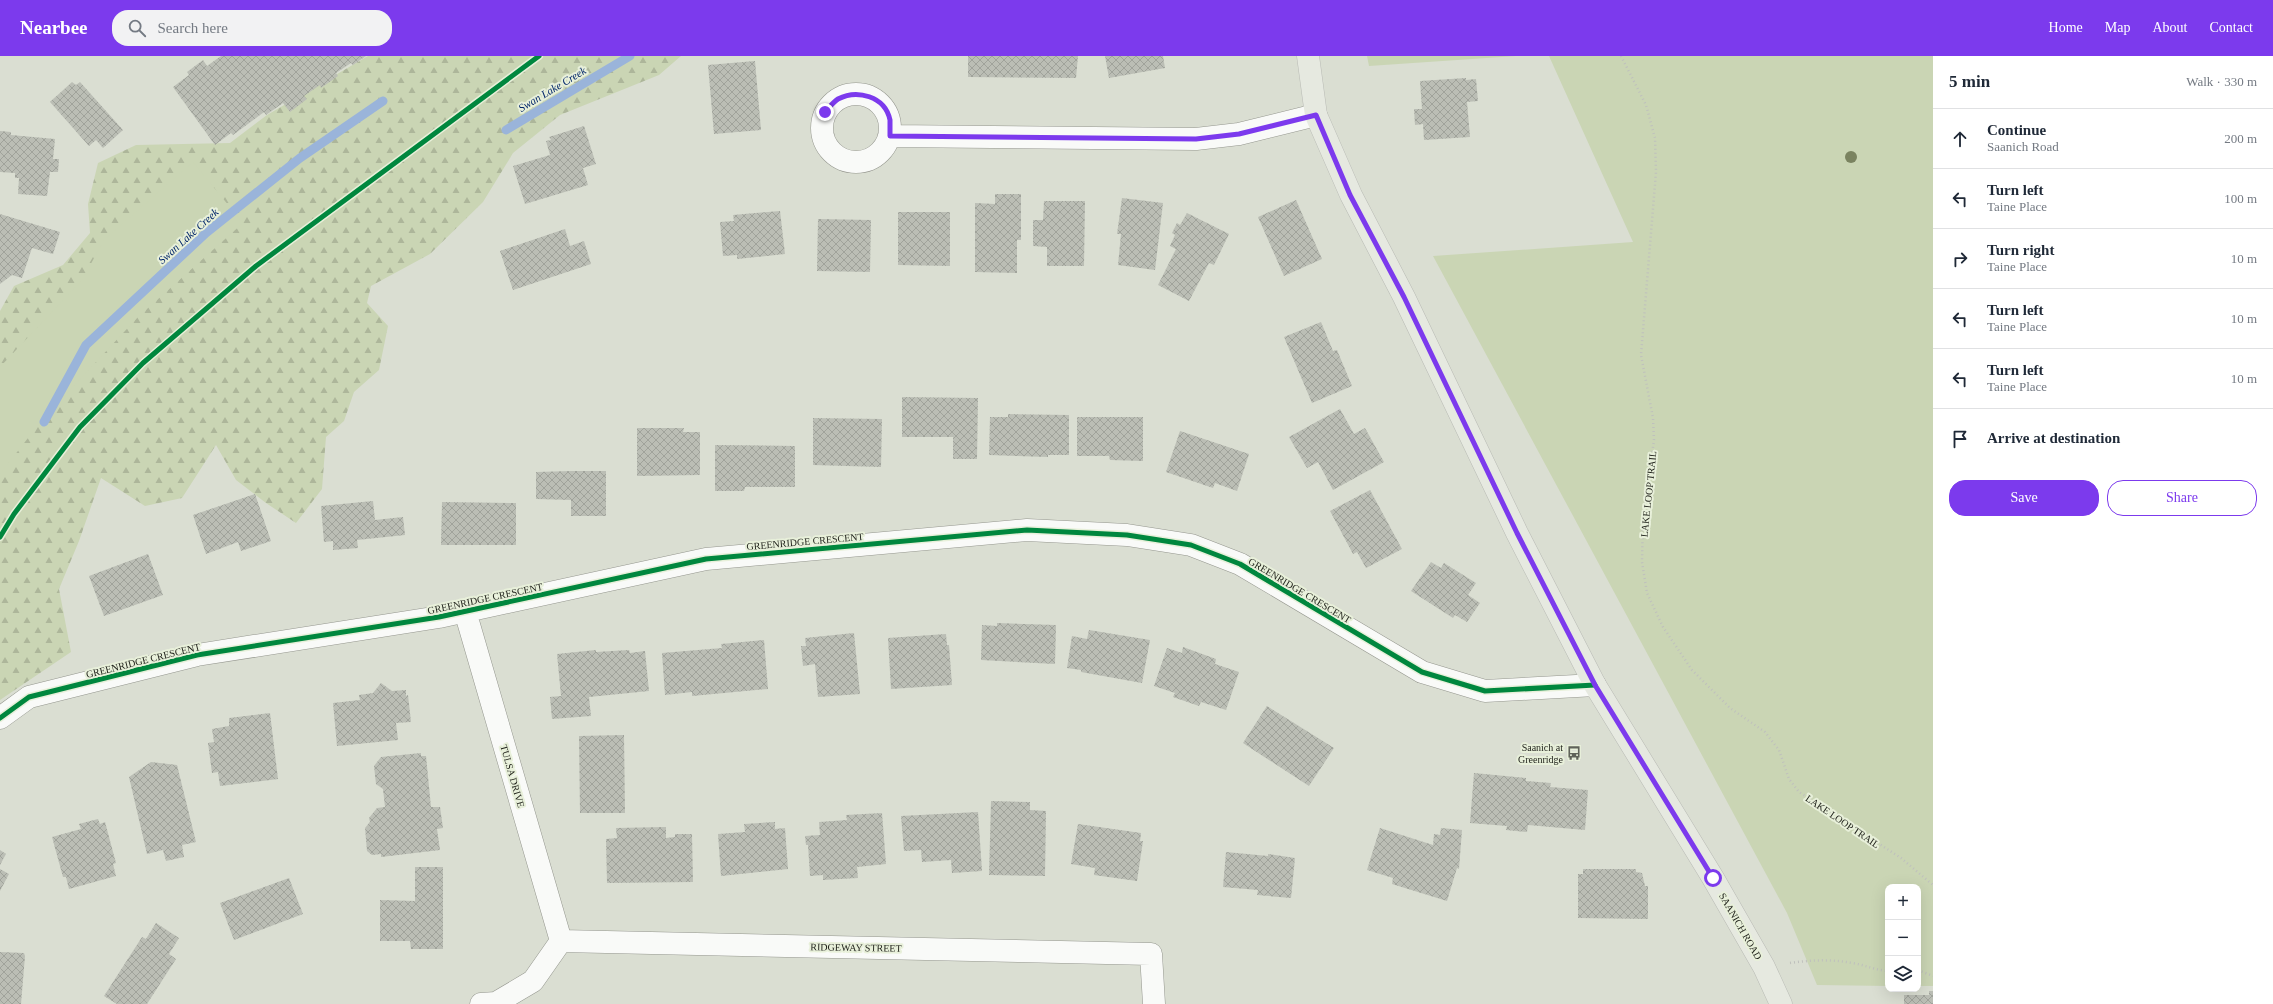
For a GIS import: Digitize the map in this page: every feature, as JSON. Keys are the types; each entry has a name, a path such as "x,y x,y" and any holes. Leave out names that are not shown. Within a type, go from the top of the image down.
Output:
{"main road":[{"name":"SAANICH ROAD","path":"1308,56 1316,115 1350,195 1404,297 1517,533 1595,685 1713,878 1764,967 1781,1004"}],"street":[{"path":"890,136 1196,139 1239,134 1316,115"},
{"name":"GREENRIDGE CRESCENT","path":"0,718 29,697 197,655 465,611 706,559 1027,530 1127,536 1191,545 1240,564 1422,672 1485,691 1595,685"},
{"name":"TULSA DRIVE","path":"465,611 561,941"},
{"path":"481,1004 496,1003 534,981 561,941"},
{"name":"RIDGEWAY STREET","path":"561,941 1151,954 1154,1004"}],"path":[{"path":"1764,967 1800,962 1831,960 1854,963 1875,970 1885,971"},
{"path":"1921,971 1933,976"}],"green space":[{"path":"368,56 681,56 659,75 560,115 513,153 483,202 430,254 371,286 367,303 388,326 379,370 354,392 344,421 326,437 322,489 296,523 266,503 236,480 216,445 182,498 145,506 101,478 79,541 59,589 71,652 0,700 0,311 14,286 63,265 90,233 88,204 98,163 136,145 230,143 267,115"},
{"path":"1367,56 1516,56 1369,66"},
{"path":"1549,56 1933,56 1933,986 1921,986 1921,884 1885,884 1885,986 1817,985 1787,913 1433,256 1633,242"},
{"path":"193,162 243,223 138,317 42,420 0,474 0,367 82,280 104,240"}],"building":[{"path":"221,56 366,56 353,65 351,63 336,73 338,76 321,88 320,85 304,96 307,99 290,112 283,103 266,115 264,112 233,135 231,133 215,145 173,87 189,75 187,72 203,60 207,66"},
{"path":"968,56 1078,56 1076,78 968,77"},
{"path":"1105,56 1163,56 1165,68 1109,78"},
{"path":"755,61 761,130 714,134 708,65"},
{"path":"1466,78 1466,80 1476,79 1478,101 1467,102 1470,137 1424,140 1423,124 1415,125 1414,109 1422,109 1420,81"},
{"path":"72,82 76,85 80,82 123,130 103,148 96,140 89,146 50,102"},
{"path":"584,126 596,164 583,168 588,185 525,204 513,166 550,155 546,141 551,140 549,137"},
{"path":"0,131 11,132 11,135 55,139 53,159 59,159 58,172 50,172 47,196 18,194 19,178 15,178 15,173 0,172"},
{"path":"995,194 1021,194 1021,240 1017,240 1017,273 975,272 975,203 995,204"},
{"path":"1122,198 1163,203 1155,270 1118,265 1121,234 1117,234"},
{"path":"1296,200 1322,259 1284,276 1258,217"},
{"path":"1044,201 1085,201 1084,266 1047,266 1047,247 1033,246 1033,220 1043,220"},
{"path":"780,211 785,254 737,259 737,255 723,256 720,222 734,221 733,215"},
{"path":"898,212 950,212 950,266 898,265"},
{"path":"1187,213 1229,234 1214,265 1209,263 1189,301 1158,285 1176,249 1170,246 1175,235 1172,233 1177,223 1180,225"},
{"path":"0,214 60,232 53,254 32,248 22,278 12,275 0,284"},
{"path":"818,219 871,220 870,272 817,271"},
{"path":"565,229 570,246 584,241 591,264 513,290 500,251"},
{"path":"1321,322 1333,351 1337,350 1352,386 1312,403 1284,337"},
{"path":"902,397 978,398 977,459 953,459 953,437 902,437"},
{"path":"1340,409 1354,434 1365,428 1384,462 1333,490 1318,462 1307,468 1289,437"},
{"path":"1008,414 1069,415 1069,455 1048,455 1048,457 989,455 990,417 1008,417"},
{"path":"1077,417 1143,417 1143,461 1110,460 1109,456 1077,456"},
{"path":"813,418 882,419 881,467 813,465"},
{"path":"637,428 684,428 683,432 700,432 700,475 637,476"},
{"path":"1180,431 1249,454 1237,491 1215,483 1213,488 1166,472"},
{"path":"715,445 795,446 795,487 745,487 744,491 715,491"},
{"path":"606,471 606,516 571,516 571,500 536,499 536,472"},
{"path":"1370,490 1402,549 1366,568 1357,552 1353,554 1330,511"},
{"path":"255,494 271,541 241,551 238,542 206,554 193,515"},
{"path":"373,501 375,520 403,517 405,535 357,540 358,548 333,550 333,541 324,542 321,506"},
{"path":"442,502 516,503 516,545 441,545"},
{"path":"148,554 163,595 104,616 89,576"},
{"path":"1431,562 1441,568 1444,563 1476,583 1468,595 1480,603 1467,622 1455,615 1453,618 1411,591"},
{"path":"997,623 1056,625 1055,664 981,660 982,625 997,626"},
{"path":"1089,630 1150,640 1142,683 1067,668 1072,636 1087,639"},
{"path":"854,633 860,694 818,697 815,664 803,666 801,646 806,646 805,638"},
{"path":"946,634 947,645 949,645 952,685 891,689 888,638"},
{"path":"764,640 768,689 692,696 692,692 665,695 662,653 722,648 721,644"},
{"path":"1183,647 1216,659 1215,664 1239,672 1226,710 1201,702 1199,706 1173,697 1175,693 1154,686 1167,648 1182,653"},
{"path":"596,650 596,652 629,650 630,653 645,651 649,691 589,697 591,716 552,719 550,697 561,696 557,654"},
{"path":"381,683 392,691 406,690 406,696 408,695 411,722 396,723 398,740 337,746 333,703 360,700 359,695 373,693"},
{"path":"1267,706 1334,748 1309,786 1243,743"},
{"path":"270,713 278,779 220,786 218,772 212,773 208,743 214,742 212,729 229,726 229,718"},
{"path":"624,735 625,813 580,813 579,736"},
{"path":"421,753 421,756 426,756 431,807 440,807 443,828 437,829 440,850 381,857 381,854 372,855 367,851 365,828 370,822 369,818 377,808 385,807 383,789 376,784 374,766 381,757"},
{"path":"151,762 177,765 196,842 182,845 184,857 166,861 163,850 147,854 129,777"},
{"path":"1474,773 1526,778 1526,781 1551,783 1550,787 1588,790 1585,830 1528,825 1527,832 1506,830 1507,826 1470,823"},
{"path":"991,801 1030,802 1030,810 1046,811 1045,876 989,875"},
{"path":"978,812 982,871 952,873 951,860 922,862 921,850 904,851 901,816"},
{"path":"882,813 886,864 857,867 858,878 823,880 823,875 810,876 808,845 806,845 805,836 820,835 819,822 847,820 846,815"},
{"path":"98,819 100,824 105,822 116,863 113,864 116,876 69,889 66,877 63,877 52,837 81,829 79,824"},
{"path":"775,822 775,829 785,828 788,869 721,876 718,834 745,832 744,824"},
{"path":"1078,824 1141,833 1140,841 1143,841 1137,881 1094,875 1095,868 1071,864"},
{"path":"666,827 666,838 675,837 675,834 692,834 693,882 607,883 606,839 617,838 616,828"},
{"path":"1380,828 1433,845 1434,834 1440,835 1441,828 1462,830 1459,869 1457,868 1447,901 1392,884 1393,878 1367,870"},
{"path":"0,850 6,854 0,865"},
{"path":"1226,852 1268,856 1268,854 1295,858 1291,898 1257,895 1258,890 1223,887"},
{"path":"415,867 443,867 443,949 411,949 410,941 380,941 380,900 415,901"},
{"path":"0,869 9,874 0,891"},
{"path":"1583,869 1636,869 1636,872 1642,873 1645,886 1648,886 1648,919 1578,918 1578,874 1583,874"},
{"path":"289,878 303,914 234,940 220,903"},
{"path":"156,923 179,938 169,954 176,959 147,1004 117,1004 104,996 142,937 146,939"},
{"path":"0,952 24,953 21,1004 0,1004"},
{"path":"1929,991 1933,991 1933,1004 1904,1004 1904,995 1929,995"}],"waterway":[{"name":"Swan Lake Creek","path":"506,130 630,56"},
{"name":"Swan Lake Creek","path":"44,422 86,345 206,233 300,158 383,101"}],"cycle path":[{"path":"0,537 14,514 80,427 143,363 256,266 539,56"},
{"path":"0,718 29,697 197,655 439,617 706,559 1027,530 1127,535 1191,545 1240,564 1422,672 1485,691 1595,685"}],"place":[{"name":"Saanich at Greenridge","path":"1574,753"}],"route":[{"path":"825,112 836,100 852,94 868,95 882,105 890,120 890,136 1196,139 1239,134 1316,115 1350,195 1404,297 1517,533 1595,685 1713,878"}]}
